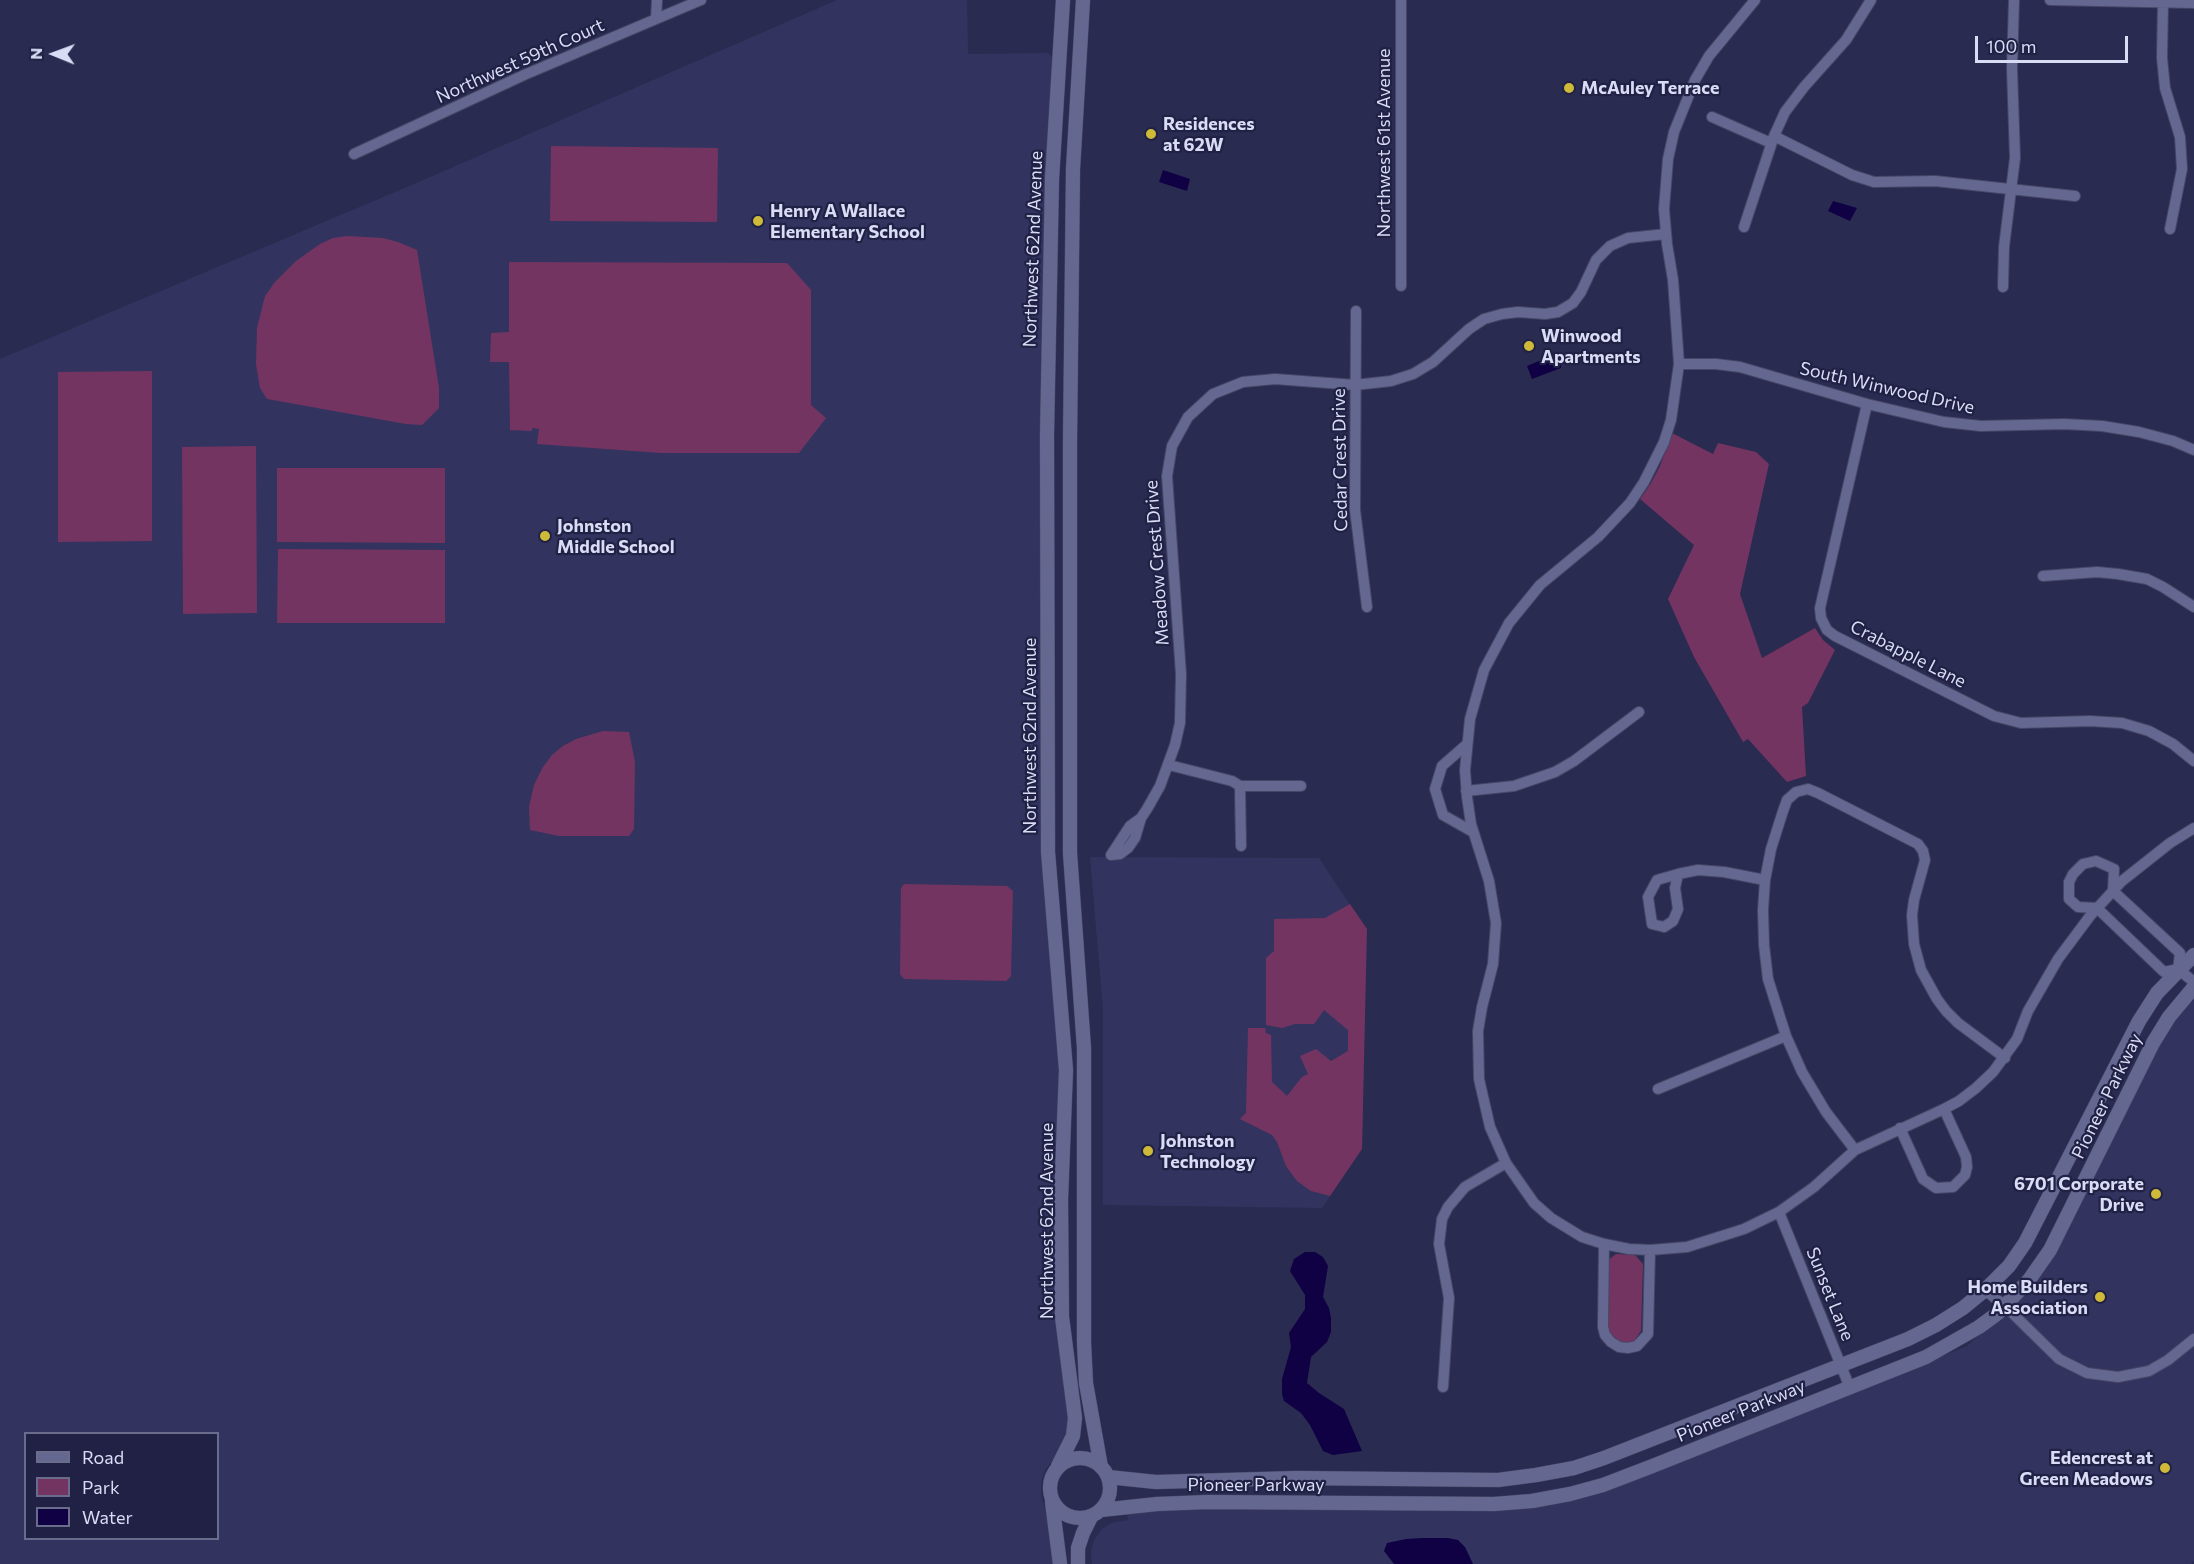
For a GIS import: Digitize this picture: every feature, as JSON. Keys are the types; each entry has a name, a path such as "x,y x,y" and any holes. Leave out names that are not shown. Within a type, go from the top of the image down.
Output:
{"street":[{"path":"656,19 657,0"},
{"name":"Northwest 59th Court","path":"354,154 524,75 701,0"},
{"name":"Northwest 62nd Avenue","path":"1058,1466 1073,1436 1075,1418 1062,1317 1061,1200 1066,1070 1048,852 1048,384 1052,179 1063,0"},
{"name":"Northwest 62nd Avenue","path":"1083,0 1073,169 1070,853 1084,1048 1086,1383 1105,1472"},
{"name":"Northwest 61st Avenue","path":"1401,0 1401,286"},
{"path":"1755,0 1708,58 1683,105 1668,159 1664,209 1673,280 1679,364 1671,420 1659,452 1644,482 1615,520 1540,585 1509,623 1484,669 1472,710 1466,745 1466,791 1473,832 1489,881 1496,923 1493,964 1478,1031 1479,1079 1490,1127 1506,1163 1534,1203 1551,1218 1582,1237 1604,1244 1650,1250 1677,1248 1705,1242 1744,1229 1779,1212 1814,1187 1854,1150 1944,1109 1976,1088 2004,1058 2017,1039 2028,1011 2058,959 2097,908 2122,881 2170,843 2194,828"},
{"path":"1744,227 1773,140 1785,112 1796,96 1846,39 1871,0"},
{"path":"2003,287 2004,247 2015,158 2012,88 2014,0"},
{"path":"2050,0 2194,3"},
{"path":"2163,2 2162,58 2165,88 2180,137 2182,169 2170,230"},
{"path":"1712,117 1874,182 1935,182 2074,196"},
{"name":"Meadow Crest Drive","path":"1141,818 1160,786 1180,723 1182,699 1167,476 1172,446 1179,430 1200,404 1213,394 1243,381 1275,379 1355,385 1391,381 1413,374 1433,362 1469,329 1484,319 1518,312 1545,314 1558,312 1573,303 1581,292 1596,260 1610,246 1628,238 1666,234"},
{"name":"Cedar Crest Drive","path":"1356,311 1354,510 1367,607"},
{"name":"South Winwood Drive","path":"1679,364 1716,364 1740,368 1867,404 1944,422 1980,426 2064,424 2102,426 2150,435 2194,450"},
{"name":"Crabapple Lane","path":"1867,404 1820,608 1821,618 1827,630 1994,716 2020,723 2090,721 2122,723 2149,731 2174,744 2194,761"},
{"path":"2043,576 2097,572 2118,573 2147,579 2194,607"},
{"path":"1466,791 1514,786 1555,772 1574,761 1639,712"},
{"path":"1466,745 1442,766 1435,789 1443,815 1473,832"},
{"path":"1168,765 1232,781 1240,786 1301,786"},
{"path":"1240,786 1240,846"},
{"path":"1854,1150 1826,1112 1802,1072 1786,1036 1768,979 1763,910 1766,880 1771,849 1787,800 1798,791 1808,789 1818,793 1918,844 1925,860 1912,915 1914,944 1921,970 1937,999 1952,1017 2004,1058"},
{"path":"2096,861 2114,869 2113,891 2180,953 2178,969 2164,972 2097,908 2078,908 2069,899 2069,882 2083,864 2096,861"},
{"path":"1678,874 1675,888 1678,909 1673,921 1664,927 1652,924 1648,897 1657,880 1678,874 1698,870 1724,872 1766,880"},
{"name":"Pioneer Parkway","path":"1105,1472 1156,1482 1296,1478 1498,1479 1536,1476 1604,1458 1908,1339 1963,1308 2009,1266 2025,1243 2139,1021 2157,993 2194,955"},
{"path":"2178,969 2194,985"},
{"name":"Pioneer Parkway","path":"1096,1513 1157,1504 1198,1503 1494,1504 1532,1501 1570,1494 1603,1485 1943,1349 1979,1327 2006,1306 2029,1280 2050,1250 2153,1043 2169,1017 2194,985"},
{"path":"1658,1089 1786,1036"},
{"path":"1900,1128 1923,1179 1936,1188 1953,1187 1965,1175 1966,1157 1944,1109"},
{"path":"1443,1387 1449,1298 1439,1244 1442,1219 1448,1207 1465,1187 1506,1163"},
{"name":"Sunset Lane","path":"1779,1212 1821,1311 1850,1388"},
{"path":"1604,1244 1603,1327 1605,1335 1619,1347 1637,1346 1648,1334 1650,1250"},
{"path":"1985,1290 2006,1306 2059,1359 2087,1373 2103,1377 2134,1375 2149,1371 2168,1360 2194,1339"},
{"path":"1060,1564 1049,1488 1058,1466 1068,1460 1080,1458 1092,1460 1105,1472 1110,1488 1108,1500 1083,1533 1078,1548 1077,1564"},
{"path":"1052,1500 1058,1510 1068,1516 1080,1519 1096,1513"}],"shaded area":[{"path":"837,0 967,0 968,54 1048,53 1060,66 1052,179 1048,852 1058,961 1058,1335 1069,1424 1067,1435 1056,1456 1045,1470 1041,1483 1041,1496 1049,1523 1054,1564 0,1564 0,359 421,181"},
{"path":"1090,857 1319,858 1366,929 1362,1149 1322,1208 1103,1205 1103,1009"},
{"path":"2194,992 2194,1561 2191,1564 1092,1564 1091,1551 1094,1540 1102,1529 1111,1523 1128,1520 1126,1508 1532,1501 1719,1446 1967,1346 2021,1297 2163,1034"}],"green space":[{"path":"551,146 718,148 717,222 550,221"},
{"path":"347,236 383,238 417,250 439,388 439,408 422,425 267,399 260,388 256,364 257,328 265,296 296,261 320,244 333,238"},
{"path":"509,262 787,263 811,290 811,405 826,418 799,453 661,453 537,444 539,429 510,430 509,362 490,362 491,333 509,332"},
{"path":"152,371 152,541 58,542 58,372"},
{"path":"1672,433 1713,454 1718,443 1756,452 1769,464 1740,594 1762,658 1815,628 1823,640 1835,650 1808,703 1802,707 1806,776 1787,782 1748,739 1743,742 1694,657 1668,599 1694,545 1640,499 1660,466"},
{"path":"256,446 257,613 183,614 182,447"},
{"path":"277,468 445,468 445,543 277,542"},
{"path":"278,549 445,550 445,623 277,623"},
{"path":"603,731 629,732 635,762 634,829 629,836 559,836 530,830 529,807 534,785 543,767 563,746 576,739"},
{"path":"904,884 1007,886 1013,891 1011,976 1006,981 904,979 900,974 901,888"},
{"path":"1350,904 1367,929 1362,1149 1330,1196 1311,1191 1297,1181 1286,1166 1272,1135 1240,1119 1246,1113 1248,1028 1265,1028 1266,1033 1271,1035 1272,1082 1287,1096 1302,1077 1308,1074 1300,1056 1316,1049 1331,1061 1348,1051 1348,1030 1324,1010 1314,1024 1295,1024 1282,1028 1266,1025 1266,958 1274,951 1274,919 1325,918"},
{"path":"1616,1254 1635,1255 1643,1264 1641,1331 1634,1341 1626,1344 1615,1340 1608,1330 1608,1260"}],"water":[{"path":"1163,170 1190,179 1187,191 1159,182"},
{"path":"1833,201 1857,208 1850,221 1828,211"},
{"path":"1551,356 1561,357 1561,368 1532,379 1527,366"},
{"path":"1305,1252 1315,1252 1323,1257 1328,1266 1323,1297 1331,1318 1331,1332 1327,1342 1311,1357 1307,1383 1344,1409 1362,1451 1333,1455 1323,1451 1301,1413 1284,1401 1282,1379 1291,1347 1289,1333 1305,1309 1305,1295 1290,1271 1294,1259"},
{"path":"1422,1538 1458,1540 1465,1547 1473,1564 1394,1564 1384,1551 1387,1543"}],"place":[{"name":"McAuley Terrace","path":"1569,88"},
{"name":"Residences at 62W","path":"1151,134"},
{"name":"Henry A Wallace Elementary School","path":"758,221"},
{"name":"Winwood Apartments","path":"1529,346"},
{"name":"Johnston Middle School","path":"545,536"},
{"name":"Johnston Technology","path":"1148,1151"},
{"name":"6701 Corporate Drive","path":"2156,1194"},
{"name":"Home Builders Association","path":"2100,1297"},
{"name":"Edencrest at Green Meadows","path":"2165,1468"}]}
